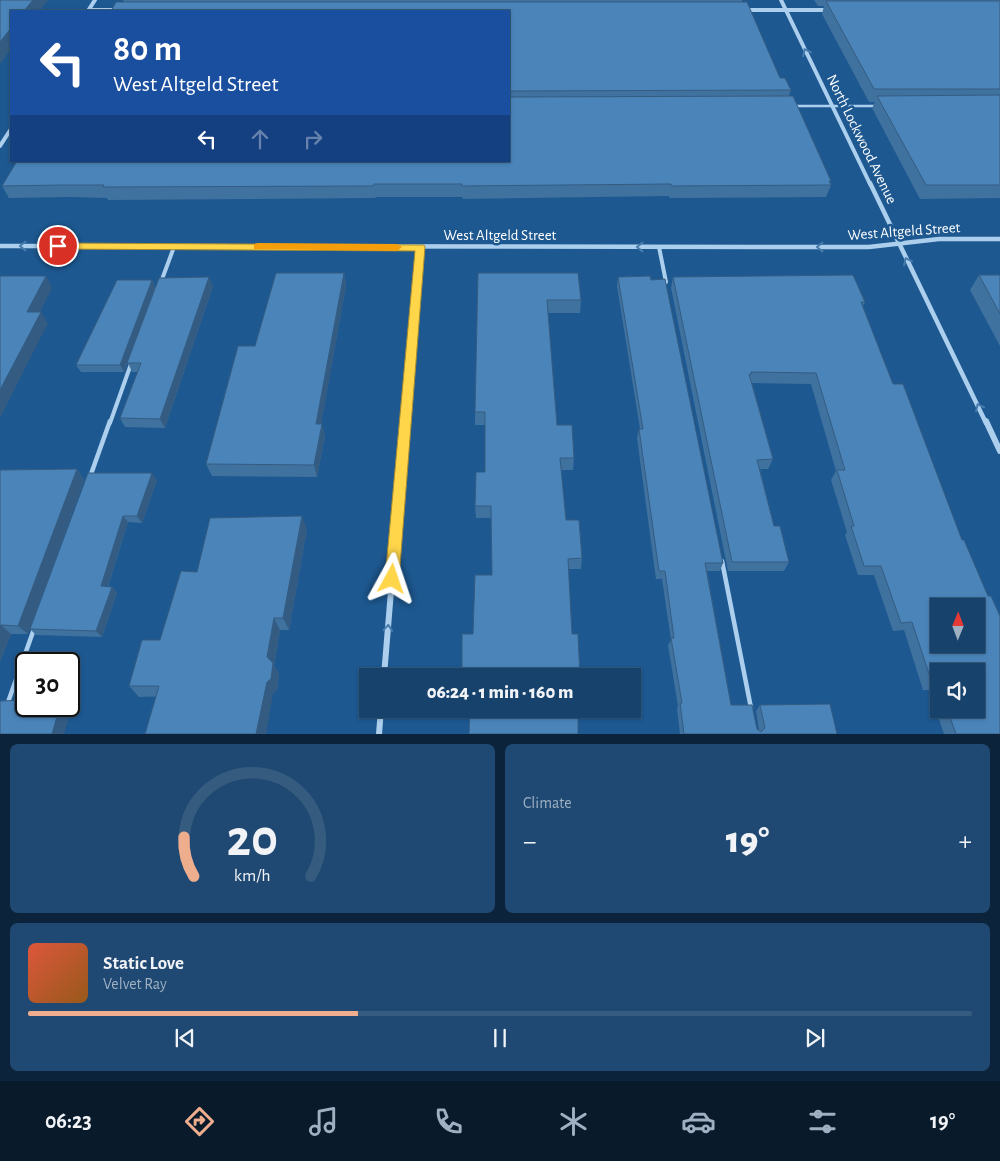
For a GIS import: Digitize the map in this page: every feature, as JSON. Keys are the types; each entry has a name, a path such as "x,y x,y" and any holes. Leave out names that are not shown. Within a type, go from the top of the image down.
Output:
{"street":[{"name":"North Lockwood Avenue","path":"781,0 1000,451"},
{"path":"736,10 835,10"},
{"path":"0,146 10,131"},
{"name":"West Altgeld Street","path":"0,246 869,247 939,239 1000,240"},
{"path":"385,668 420,247"},
{"path":"379,734 380,718"}],"lane":[{"path":"793,106 882,106"},
{"path":"161,284 174,246"},
{"path":"659,247 667,286"},
{"path":"89,480 133,359"},
{"path":"993,436 1000,436"},
{"path":"721,558 752,714"},
{"path":"3,714 38,620"}],"building":[{"path":"0,0 33,0 25,10 10,10 10,29 0,42"},
{"path":"826,1 1000,1 1000,89 874,89"},
{"path":"116,2 747,2 780,78 785,78 791,90 510,91 510,10 112,10"},
{"path":"1000,95 1000,185 926,185 877,96"},
{"path":"793,96 831,181 829,181 831,185 462,186 462,184 374,184 373,186 2,186 16,162 510,162 510,97"},
{"path":"276,273 344,273 316,424 322,424 314,465 206,464 238,346 255,346"},
{"path":"478,273 578,273 581,300 547,300 557,425 572,425 574,458 560,458 566,520 579,520 582,558 568,559 572,634 578,634 580,668 462,668 462,634 473,634 475,575 492,575 491,506 475,506 476,472 485,472 485,412 475,412"},
{"path":"853,275 865,302 861,302 893,384 903,384 962,540 964,540 988,596 991,596 1000,616 1000,734 956,734 950,718 985,718 985,663 930,663 930,677 912,622 901,623 881,566 864,566 851,526 854,526 837,470 845,470 816,373 751,372 752,374 749,374 773,459 757,460 774,526 780,526 789,562 732,562 673,277"},
{"path":"979,275 1000,275 1000,314"},
{"path":"0,276 46,276 27,312 41,312 0,390"},
{"path":"650,276 651,280 665,279 723,563 705,563 731,705 752,705 757,729 761,732 765,728 760,705 830,704 837,734 684,734 680,703 682,703 671,638 674,638 665,571 659,571 639,429 643,429 618,277"},
{"path":"209,277 160,419 120,418 141,363 127,363 159,278"},
{"path":"117,280 152,280 120,365 76,365"},
{"path":"77,469 18,626 0,626 0,470"},
{"path":"88,473 152,473 137,516 123,516 101,586 112,587 96,631 30,629"},
{"path":"302,516 283,618 274,618 267,657 273,663 271,679 267,682 256,734 145,734 159,686 129,686 142,640 160,640 181,571 197,572 210,518"},
{"path":"15,700 15,717 57,717 52,734 0,734 0,701"},
{"path":"470,718 578,718 578,734 469,734"}],"slow traffic":[{"path":"258,247 397,247"}],"route":[{"path":"58,246 420,247 392,579"}]}
